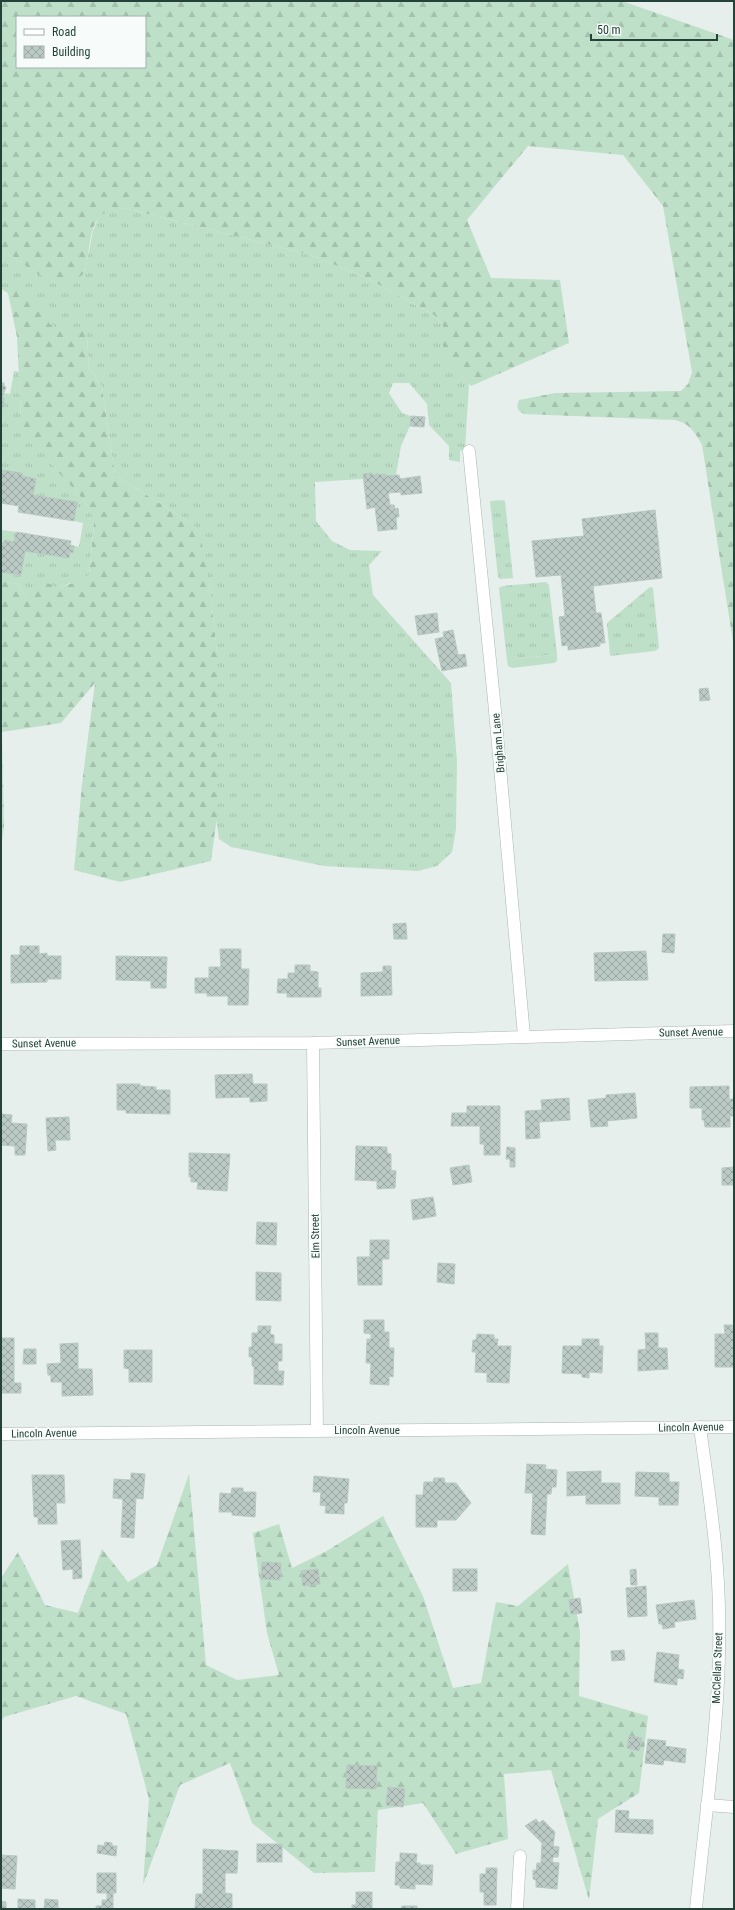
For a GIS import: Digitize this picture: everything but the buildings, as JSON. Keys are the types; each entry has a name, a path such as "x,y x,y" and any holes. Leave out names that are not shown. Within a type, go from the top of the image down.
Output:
{"street":[{"name":"Brigham Lane","path":"469,451 494,692 524,1036"},
{"name":"Sunset Avenue","path":"1,1044 312,1043 734,1031"},
{"name":"Elm Street","path":"312,1043 317,1430"},
{"name":"McClellan Street","path":"696,1909 715,1725 718,1618 717,1569 700,1427"},
{"name":"Lincoln Avenue","path":"1,1434 734,1427"},
{"path":"707,1805 734,1807"},
{"path":"517,1909 520,1856"}],"green space":[{"path":"1,1 622,1 734,40 734,648 702,445 691,429 684,423 675,420 524,414 519,411 517,406 519,400 555,393 681,391 688,384 692,372 663,206 623,155 528,146 467,220 491,278 560,280 569,343 471,386 443,354 443,324 434,315 365,277 310,255 128,209 116,209 100,216 96,223 92,231 85,271 81,276 74,279 51,283 15,258 1,251"},
{"path":"114,208 128,209 310,255 365,277 434,315 443,324 444,354 469,384 465,449 460,451 460,462 449,460 449,446 429,425 427,404 409,383 393,383 389,393 402,413 411,416 410,426 401,446 396,475 372,475 372,473 363,474 363,479 315,482 316,521 332,541 350,550 382,551 369,565 373,595 451,683 457,762 456,829 452,852 437,866 418,871 324,866 231,847 219,839 216,819 217,652 209,582 194,525 115,475 102,387 89,368 87,336 54,327 11,289 8,293 1,289 1,251 15,258 51,282 81,276 85,271 93,231 100,214"},
{"path":"10,289 21,290 46,307 49,323 54,327 83,328 87,336 89,368 102,387 115,475 194,525 201,539 209,582 217,652 217,817 211,861 120,882 74,870 82,784 95,683 61,723 2,732 4,827 1,848 1,581 17,584 27,597 34,585 45,582 59,588 86,577 89,575 94,523 88,506 51,462 44,444 33,441 24,428 21,418 17,337 8,293"},
{"path":"14,371 19,372 21,418 44,444 51,463 82,498 93,515 94,523 89,575 80,582 70,583 59,588 27,597 17,584 1,581 1,572 21,575 25,551 69,558 70,552 73,553 74,546 79,547 83,523 74,521 77,502 33,495 35,479 22,476 22,473 1,470 1,408 3,407 4,399 2,398 3,393 10,394"},
{"path":"490,501 505,501 513,578 500,579 498,577"},
{"path":"1,530 16,532 14,542 5,540 4,543 1,542"},
{"path":"546,582 549,585 557,654 507,660 499,588 503,586"},
{"path":"650,587 653,588 659,648 655,651 610,656 607,623"},
{"path":"557,654 557,661 554,663 512,668 508,666 507,660"},
{"path":"189,1474 206,1665 237,1680 279,1675 267,1633 253,1533 279,1524 292,1568 325,1552 383,1516 423,1596 453,1688 481,1683 496,1602 518,1606 568,1564 580,1632 579,1696 648,1716 639,1793 598,1819 589,1900 551,1770 504,1774 508,1839 456,1854 423,1803 378,1810 375,1872 314,1873 252,1823 230,1763 180,1785 143,1885 149,1799 126,1714 76,1696 4,1717 1,1722 1,1578 18,1552 45,1605 78,1613 102,1549 128,1582 157,1565"}]}
